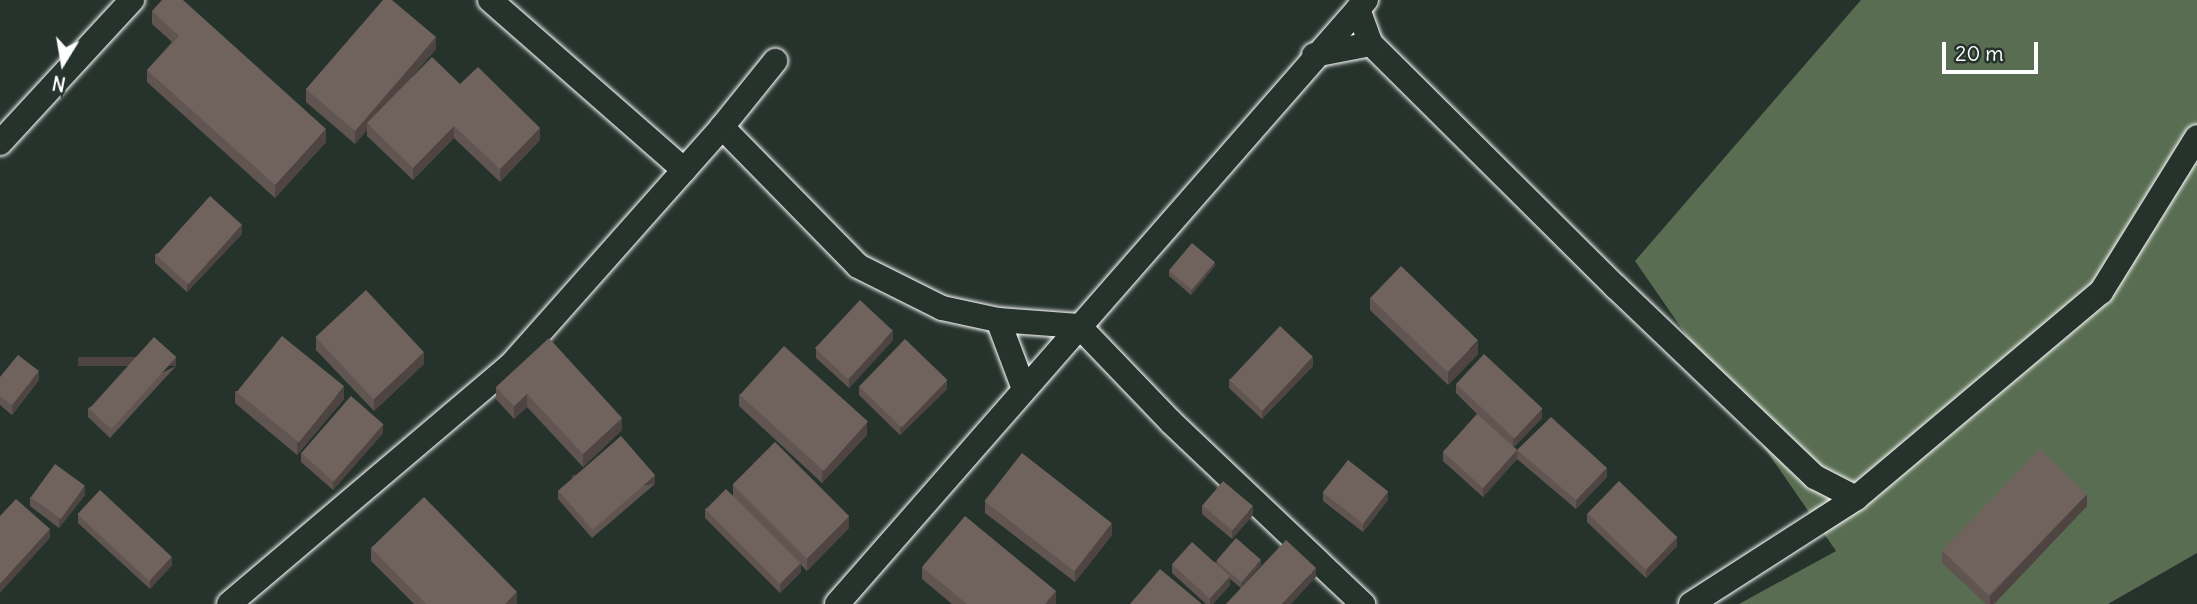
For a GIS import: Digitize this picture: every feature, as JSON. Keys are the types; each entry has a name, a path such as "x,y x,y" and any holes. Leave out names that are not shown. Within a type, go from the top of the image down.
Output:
{"street":[{"path":"0,143 132,0"},
{"path":"490,0 684,170"},
{"path":"1362,4 1371,44 1815,477 1856,498"},
{"path":"837,604 1314,55 1362,4"},
{"path":"1314,55 1371,44"},
{"path":"229,604 510,366 722,127 775,61"},
{"path":"722,127 858,266 942,308 998,320 1079,326 1171,422 1363,604"},
{"path":"1691,604 1856,498 2101,292 2197,137"},
{"path":"998,320 1024,389"},
{"path":"1815,477 1823,519"}],"green space":[{"path":"1861,0 2197,0 2197,553 2108,604 1739,604 1836,551 1635,261"}],"building":[{"path":"162,0 183,0 326,129 275,185 147,70 179,36 152,11"},
{"path":"383,0 392,0 436,37 355,131 306,89"},
{"path":"432,57 460,84 478,67 540,128 500,169 454,126 413,168 367,123"},
{"path":"210,196 242,225 188,284 156,255"},
{"path":"1192,243 1215,262 1192,290 1169,271"},
{"path":"1401,266 1478,340 1447,372 1370,298"},
{"path":"366,290 424,352 374,399 316,337"},
{"path":"860,300 893,331 848,379 815,348"},
{"path":"1280,326 1313,357 1262,411 1230,380"},
{"path":"282,336 344,386 299,442 237,392"},
{"path":"154,337 176,357 111,429 89,409"},
{"path":"549,338 622,418 583,454 527,394 514,406 496,387"},
{"path":"905,339 947,380 902,427 859,386"},
{"path":"784,346 868,422 824,471 740,395"},
{"path":"1484,354 1543,409 1515,439 1456,384"},
{"path":"18,355 39,371 12,405 0,396 0,377"},
{"path":"351,396 383,424 334,482 301,453"},
{"path":"1477,414 1517,450 1483,488 1443,452"},
{"path":"1551,417 1607,468 1576,500 1517,450"},
{"path":"621,436 655,475 592,530 558,490"},
{"path":"775,442 849,516 807,559 733,484"},
{"path":"2040,449 2087,494 1989,596 1942,550"},
{"path":"1022,453 1112,523 1074,571 984,501"},
{"path":"1348,460 1388,491 1363,524 1323,492"},
{"path":"55,464 85,486 61,519 31,497"},
{"path":"1223,481 1253,506 1232,531 1202,506"},
{"path":"1619,481 1677,537 1646,570 1588,513"},
{"path":"726,489 800,563 780,584 705,510"},
{"path":"100,490 172,557 149,581 77,514"},
{"path":"424,497 517,592 505,604 426,604 371,548"},
{"path":"16,499 50,529 0,584 0,516"},
{"path":"965,516 1056,591 1045,604 967,604 922,567"},
{"path":"1236,538 1261,560 1241,582 1216,561"},
{"path":"1286,540 1316,568 1282,604 1226,604"},
{"path":"1192,542 1230,576 1210,598 1172,564"},
{"path":"1160,569 1202,604 1130,604"}]}
